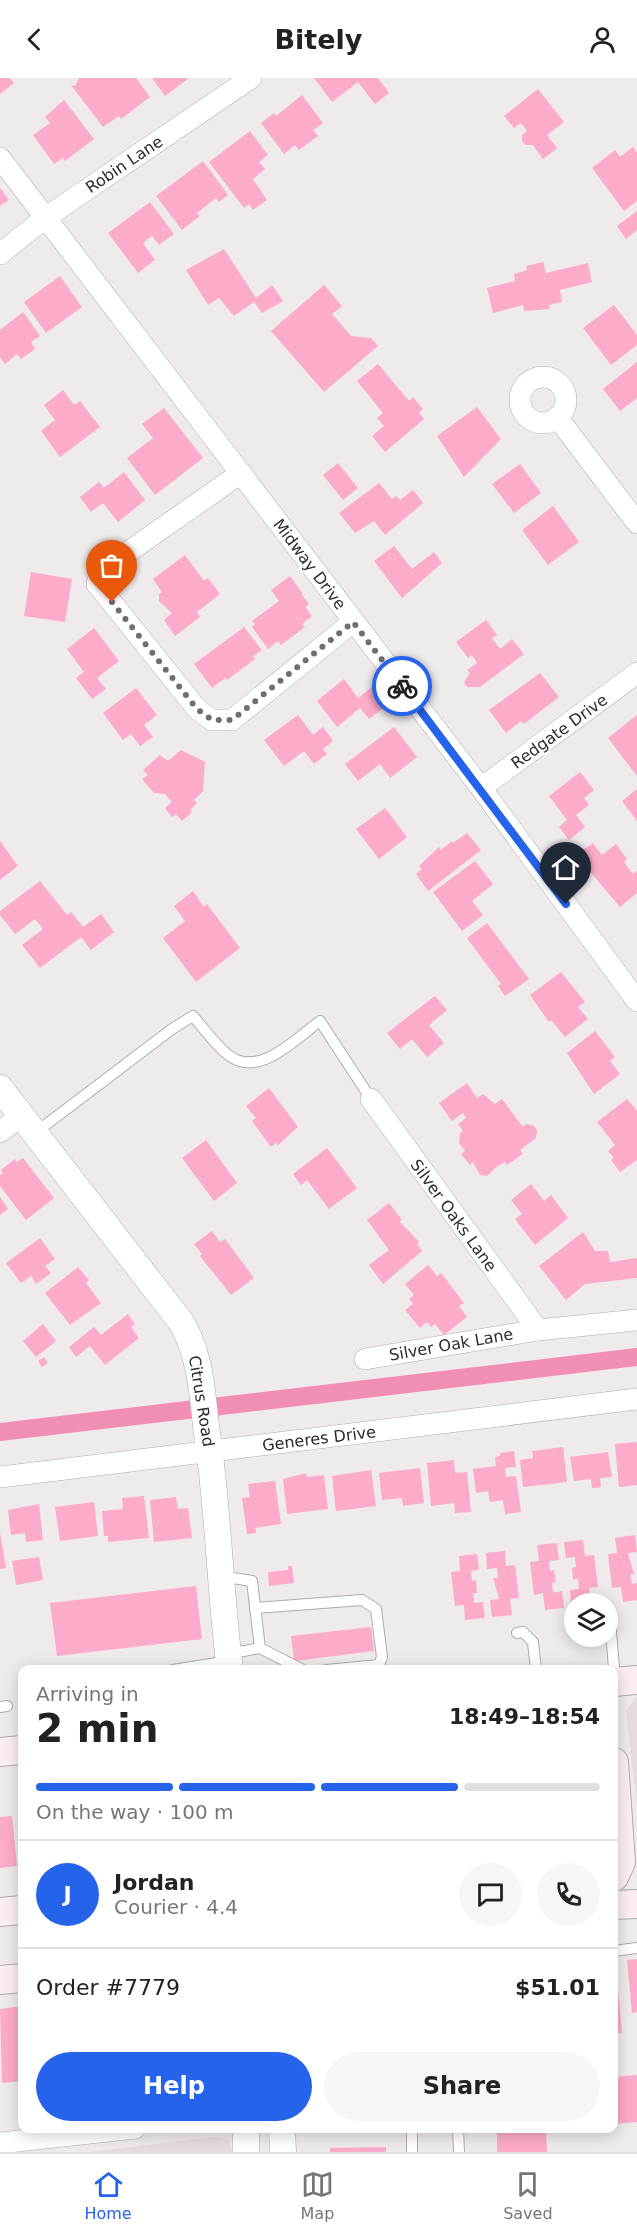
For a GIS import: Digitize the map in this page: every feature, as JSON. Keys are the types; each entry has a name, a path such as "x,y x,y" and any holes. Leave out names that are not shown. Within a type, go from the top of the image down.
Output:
{"main road":[{"path":"0,1752 18,1750"},
{"path":"618,1793 624,1840 618,1868"},
{"path":"618,1905 637,1904"},
{"path":"0,1912 18,1910"},
{"path":"0,1980 18,1978"}],"street":[{"name":"Robin Lane","path":"0,254 45,218 251,78"},
{"name":"Midway Drive","path":"0,158 481,788 637,1001"},
{"path":"557,417 637,523"},
{"path":"241,473 101,571 97,584 197,709 212,720 232,720 353,622"},
{"name":"Redgate Drive","path":"481,788 637,673"},
{"name":"Citrus Road","path":"0,1088 181,1322 195,1350 209,1447 219,1576 229,1662"},
{"name":"Silver Oaks Lane","path":"371,1099 538,1330"},
{"path":"0,1132 27,1125"},
{"name":"Silver Oak Lane","path":"365,1359 538,1330 637,1320"},
{"name":"Generes Drive","path":"0,1477 209,1447 637,1399"},
{"path":"0,2143 90,2133"},
{"path":"246,2133 246,2152"},
{"path":"282,2133 283,2152"}],"lane":[{"path":"27,1125 193,1016 228,1055 245,1064 262,1062 320,1021 371,1099"},
{"path":"219,1576 252,1581 260,1648"},
{"path":"255,1608 362,1600 376,1609 382,1657 379,1665"},
{"path":"517,1633 523,1632 533,1642 535,1665"},
{"path":"615,1647 622,1681"},
{"path":"208,1665 229,1662 260,1648"},
{"path":"260,1648 293,1665"},
{"path":"618,1950 637,1948"},
{"path":"412,2133 412,2152"},
{"path":"458,2133 459,2152"}],"shaded area":[{"path":"637,1696 637,1806 626,1711"},
{"path":"214,2137 228,2139 233,2152 88,2152"}],"building":[{"path":"0,78 10,78 14,83 0,94"},
{"path":"79,78 136,78 150,97 121,119 119,116 103,127 71,85 75,86"},
{"path":"152,78 189,78 165,96"},
{"path":"314,78 378,78 389,93 375,104 358,82 332,102"},
{"path":"538,89 564,122 547,135 557,148 543,159 533,145 525,145 522,141 522,135 527,131 521,123 514,128 504,116"},
{"path":"302,95 323,123 313,130 318,136 299,150 295,145 284,154 261,123 274,113 276,116"},
{"path":"64,100 94,139 65,161 63,158 54,164 33,135 50,123 45,117"},
{"path":"250,131 268,155 259,162 265,169 253,179 267,200 253,210 249,204 244,208 209,162"},
{"path":"633,147 637,153 637,201 624,211 592,168 615,150 620,157"},
{"path":"203,161 228,195 219,202 216,198 197,213 200,216 182,230 156,196"},
{"path":"0,188 9,200 0,206"},
{"path":"150,202 174,234 159,245 152,236 143,243 155,260 138,273 108,233"},
{"path":"637,211 637,230 626,239 617,226"},
{"path":"224,249 256,298 272,285 283,301 262,313 254,302 234,316 219,298 208,305 186,270"},
{"path":"543,262 546,273 588,263 592,282 560,290 562,302 549,305 550,309 524,311 523,305 493,313 487,288 515,281 514,274 527,270 526,266"},
{"path":"60,276 82,307 46,333 24,302"},
{"path":"324,285 342,306 332,314 351,336 371,338 378,346 324,392 271,331"},
{"path":"614,305 637,335 637,345 611,365 583,328"},
{"path":"23,312 40,336 31,342 35,349 21,359 17,354 5,364 0,357 0,330"},
{"path":"637,362 637,398 620,411 603,389"},
{"path":"378,364 409,401 413,397 423,409 419,413 424,419 385,452 372,436 384,426 377,418 383,413 357,381"},
{"path":"63,390 74,405 80,401 100,427 60,457 41,431 55,420 44,405"},
{"path":"477,407 501,439 464,477 437,436"},
{"path":"164,408 203,458 155,495 127,458 153,438 142,424"},
{"path":"338,463 358,488 343,500 323,475"},
{"path":"520,464 541,493 514,513 492,484"},
{"path":"124,472 145,500 118,522 103,503 91,512 80,497 99,482 104,488"},
{"path":"379,483 392,499 396,496 400,500 413,490 423,503 385,535 374,521 355,533 339,513"},
{"path":"553,506 579,542 548,565 522,530"},
{"path":"394,546 412,569 434,552 442,563 402,598 374,561"},
{"path":"185,555 204,581 208,578 220,594 197,612 200,617 175,636 164,620 172,613 159,601 159,594 162,592 153,579"},
{"path":"31,572 72,579 65,622 24,616"},
{"path":"290,576 309,604 305,607 312,616 302,624 305,627 281,645 278,641 268,649 252,627 255,624 252,621 279,601 271,590"},
{"path":"486,620 497,635 492,638 500,649 512,639 524,654 480,687 467,687 464,682 470,673 467,670 477,663 472,655 468,658 456,642"},
{"path":"244,627 262,650 253,656 255,659 212,688 194,664"},
{"path":"94,628 119,661 97,678 106,689 92,699 76,678 84,672 67,649"},
{"path":"540,673 559,697 524,724 521,721 506,733 489,710"},
{"path":"344,679 358,698 372,687 386,706 369,719 360,708 337,727 317,701"},
{"path":"136,688 157,715 144,725 153,737 140,746 131,734 123,740 103,713"},
{"path":"298,715 313,735 323,727 333,741 323,749 327,754 314,764 304,751 284,766 264,740"},
{"path":"637,715 637,776 608,738"},
{"path":"394,727 417,757 390,778 380,764 358,781 345,764"},
{"path":"181,750 205,762 203,791 194,800 197,803 190,810 192,812 182,821 176,814 172,817 165,808 172,802 165,794 154,793 142,779 148,775 143,770 160,755 168,761"},
{"path":"580,772 594,790 584,798 589,805 576,815 585,827 569,840 559,827 567,820 549,796"},
{"path":"637,789 637,821 622,801"},
{"path":"385,808 407,837 379,859 356,829"},
{"path":"467,833 481,850 428,891 416,874 422,869 419,866 439,847 441,850"},
{"path":"0,841 18,866 0,880"},
{"path":"593,843 602,855 616,844 627,859 624,862 633,874 637,871 637,893 620,907 576,855"},
{"path":"475,861 493,884 472,901 483,915 462,931 433,892"},
{"path":"40,881 67,915 71,912 83,927 101,914 114,932 91,950 81,937 40,968 22,945 43,929 35,919 15,934 0,915 0,911"},
{"path":"193,891 204,907 207,904 240,948 196,982 163,938 185,921 174,906"},
{"path":"487,923 529,979 505,996 498,986 501,984 467,938"},
{"path":"561,972 585,1002 578,1007 588,1019 565,1037 551,1020 549,1022 530,995"},
{"path":"435,996 447,1010 429,1025 444,1043 427,1057 412,1039 400,1049 387,1033"},
{"path":"595,1031 615,1057 610,1061 620,1074 594,1094 567,1053"},
{"path":"467,1083 477,1098 483,1094 495,1104 502,1099 523,1127 526,1124 534,1126 537,1130 536,1138 520,1150 523,1154 507,1165 505,1162 496,1167 487,1176 480,1175 473,1162 470,1165 461,1154 465,1151 459,1143 460,1133 463,1131 458,1124 466,1118 463,1113 452,1121 439,1103"},
{"path":"269,1088 298,1127 277,1146 277,1142 271,1147 252,1121 256,1118 246,1106"},
{"path":"627,1099 637,1111 637,1160 620,1172 611,1160 614,1158 608,1151 615,1145 597,1122"},
{"path":"206,1140 237,1183 214,1201 182,1158"},
{"path":"327,1148 357,1188 329,1209 307,1180 301,1185 293,1174"},
{"path":"23,1158 54,1198 26,1220 0,1186 0,1175 3,1173 1,1170 15,1159 17,1162"},
{"path":"531,1184 544,1201 551,1195 568,1218 535,1245 515,1219 522,1214 511,1200"},
{"path":"0,1197 8,1209 0,1215"},
{"path":"389,1203 402,1220 399,1221 419,1242 417,1244 422,1251 383,1284 369,1265 389,1250 367,1220"},
{"path":"212,1231 220,1242 225,1239 254,1278 231,1295 200,1256 202,1254 194,1244"},
{"path":"583,1232 595,1251 608,1251 610,1262 637,1258 637,1278 585,1284 566,1300 539,1266"},
{"path":"40,1238 55,1259 45,1266 51,1273 36,1284 31,1276 21,1283 6,1263"},
{"path":"428,1265 437,1276 441,1273 464,1303 459,1306 467,1317 444,1335 435,1324 431,1327 427,1322 420,1328 405,1310 413,1304 409,1299 414,1295 405,1284"},
{"path":"78,1267 89,1280 86,1283 101,1303 70,1325 45,1293"},
{"path":"128,1314 135,1324 131,1327 139,1338 105,1365 90,1346 76,1357 69,1347 94,1327 101,1335"},
{"path":"43,1324 56,1341 36,1357 23,1341"},
{"path":"44,1357 48,1363 42,1367 38,1361"},
{"path":"637,1442 637,1485 619,1487 615,1444"},
{"path":"563,1447 567,1482 523,1487 520,1460 533,1458 532,1451"},
{"path":"514,1451 516,1467 505,1468 506,1477 516,1476 521,1512 505,1514 503,1500 490,1502 488,1491 476,1493 473,1469 496,1466 495,1457 500,1456 500,1453"},
{"path":"608,1452 612,1477 600,1478 601,1487 592,1488 591,1479 574,1481 570,1457"},
{"path":"454,1460 455,1473 467,1472 471,1512 455,1513 454,1503 431,1506 427,1463"},
{"path":"420,1468 424,1503 403,1506 402,1498 382,1500 379,1473"},
{"path":"371,1470 376,1506 336,1511 332,1476"},
{"path":"306,1473 307,1477 324,1475 328,1509 287,1514 283,1479"},
{"path":"275,1481 281,1524 255,1528 256,1533 247,1534 242,1498 250,1497 248,1484"},
{"path":"144,1496 149,1538 108,1542 108,1536 104,1536 102,1511 123,1509 122,1498"},
{"path":"176,1497 178,1509 188,1508 192,1538 154,1542 150,1500"},
{"path":"94,1502 98,1536 60,1541 55,1507"},
{"path":"39,1504 43,1540 26,1542 25,1533 11,1535 8,1510"},
{"path":"0,1533 6,1568 0,1569"},
{"path":"635,1535 637,1552 628,1553 634,1574 630,1575 632,1584 637,1583 637,1600 623,1602 621,1587 612,1588 608,1554 617,1553 615,1538"},
{"path":"583,1540 585,1556 594,1555 598,1587 589,1588 590,1593 570,1593 570,1590 579,1589 578,1579 573,1579 572,1568 576,1567 575,1557 566,1558 564,1542"},
{"path":"557,1543 559,1560 549,1561 550,1571 554,1570 556,1582 552,1583 553,1593 562,1591 564,1608 545,1610 543,1593 534,1595 530,1562 539,1561 537,1545"},
{"path":"505,1551 506,1566 515,1565 519,1598 510,1599 512,1615 492,1617 490,1600 499,1599 493,1578 498,1578 497,1568 487,1569 486,1553"},
{"path":"477,1554 479,1570 471,1571 472,1581 476,1580 477,1593 473,1593 474,1603 483,1602 485,1618 465,1620 464,1605 455,1606 451,1572 460,1571 459,1556"},
{"path":"39,1557 43,1580 16,1585 12,1561"},
{"path":"288,1566 292,1566 294,1583 269,1586 268,1572 288,1570"},
{"path":"196,1586 202,1639 57,1656 50,1603"},
{"path":"371,1627 374,1651 294,1661 291,1636"},
{"path":"12,1816 17,1866 0,1868 0,1817"},
{"path":"637,1959 637,2012 632,2013 627,1960"},
{"path":"618,1988 622,2033 618,2034"},
{"path":"18,2007 18,2081 2,2083 0,2009"},
{"path":"637,2075 637,2122 618,2124 618,2077"},
{"path":"497,2133 546,2133 547,2152 497,2152"},
{"path":"386,2147 386,2152 330,2152 330,2148"}],"waterway":[{"path":"0,1432 637,1357"}],"way so far":[{"path":"112,602 197,709 212,720 232,720 353,622 402,686"}],"route":[{"path":"402,686 481,788 566,904"}]}
